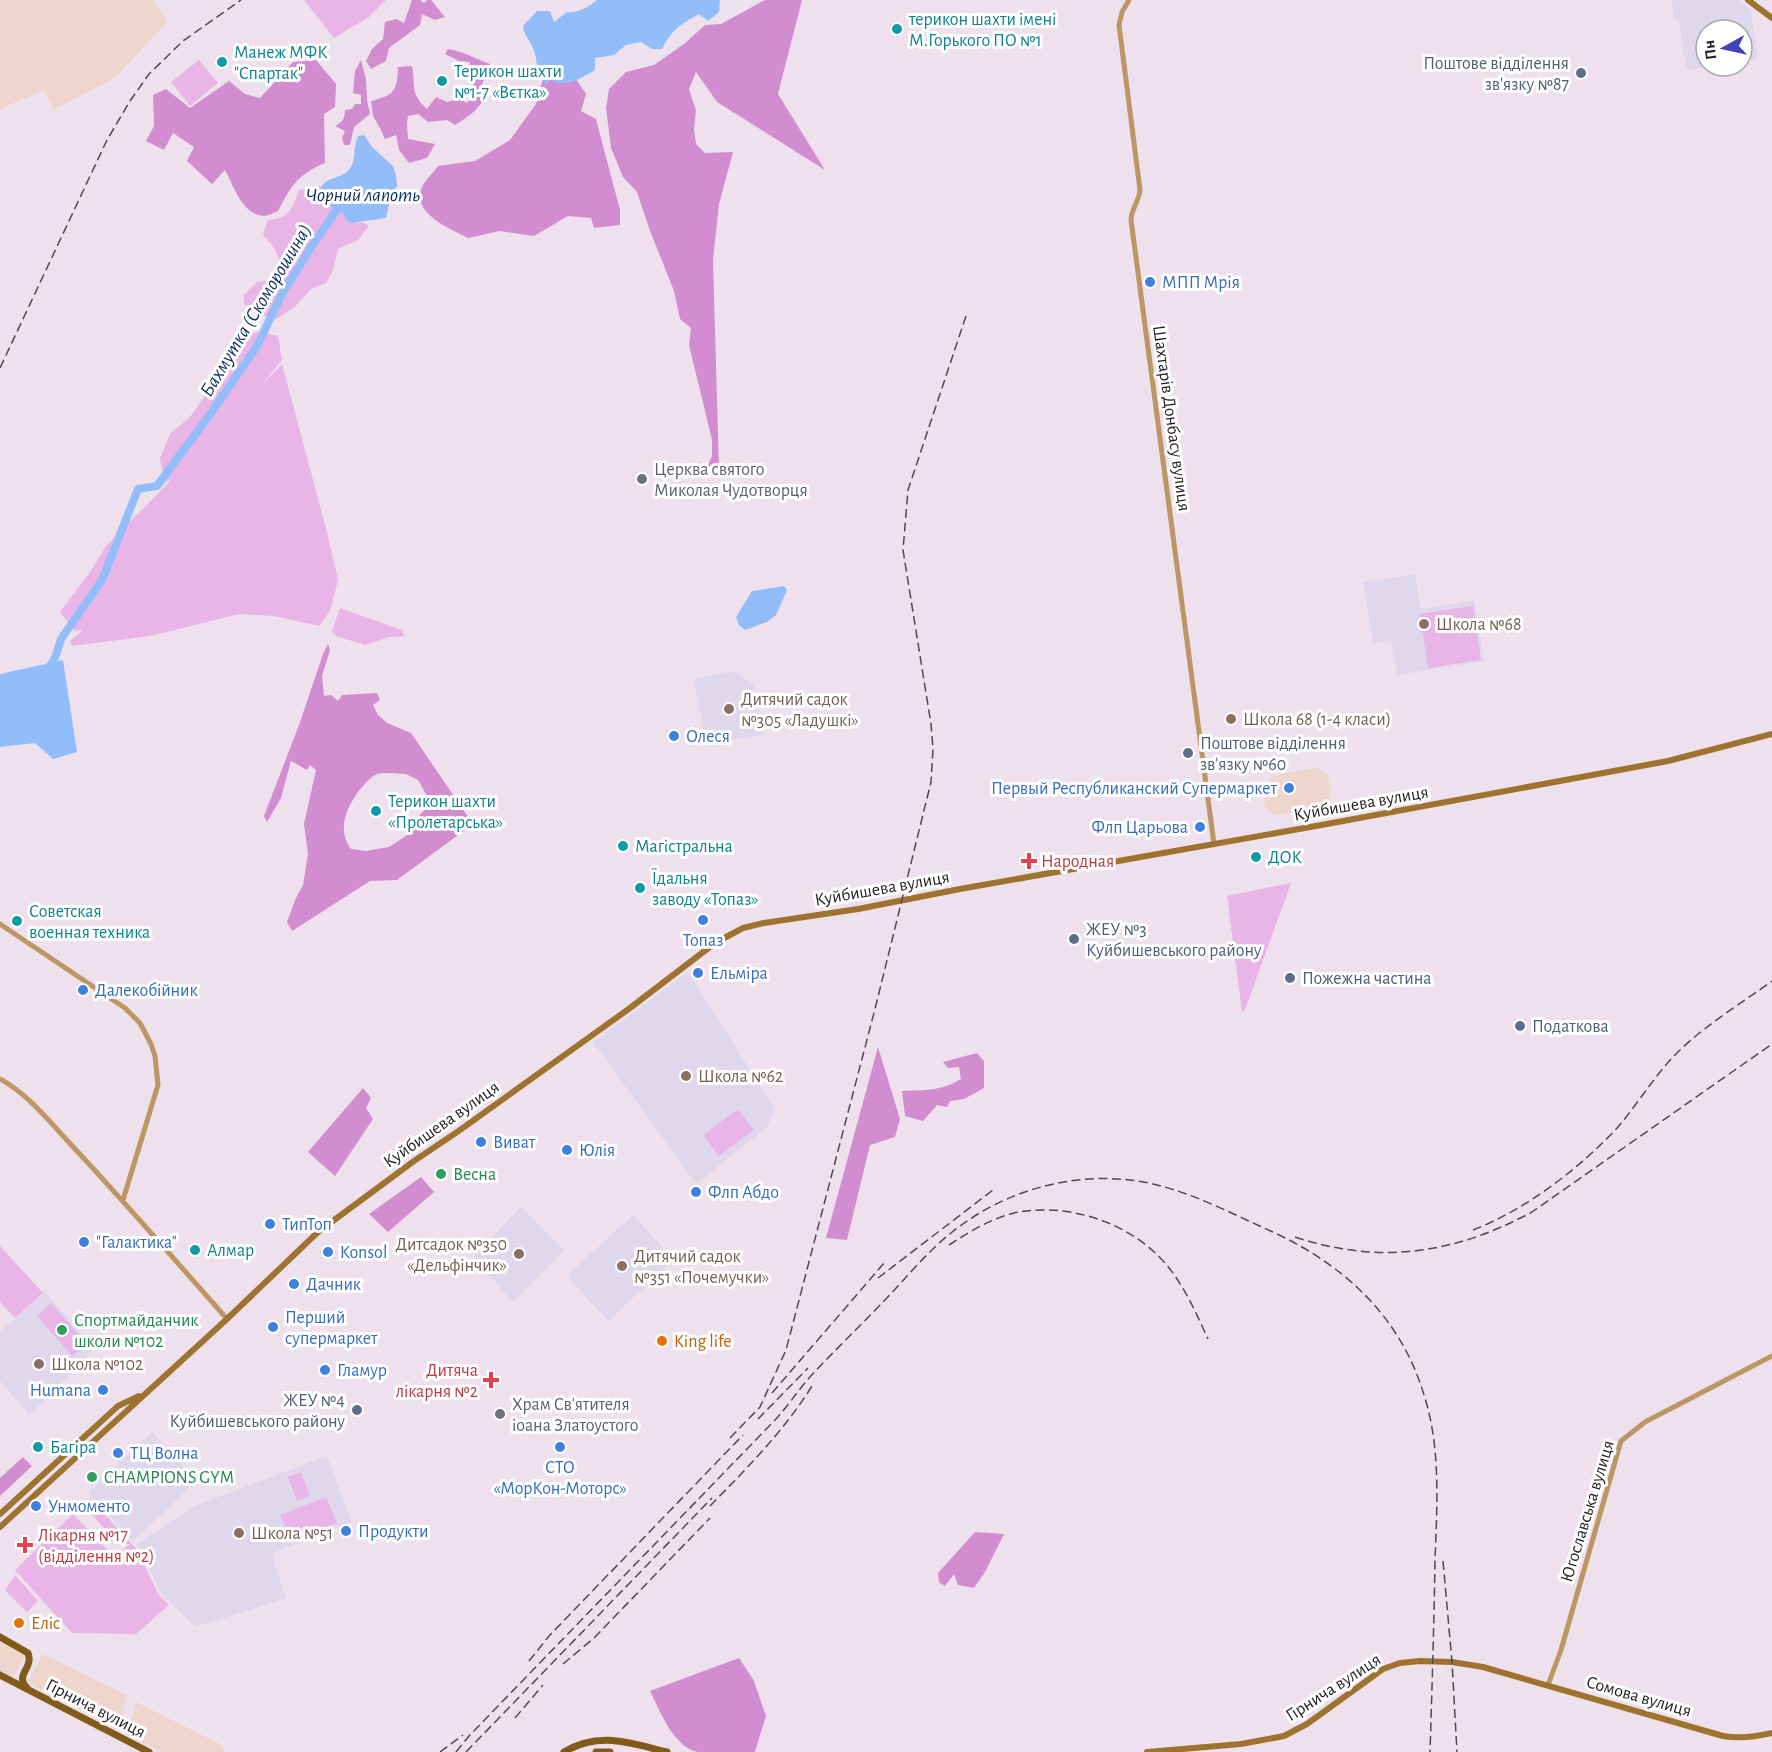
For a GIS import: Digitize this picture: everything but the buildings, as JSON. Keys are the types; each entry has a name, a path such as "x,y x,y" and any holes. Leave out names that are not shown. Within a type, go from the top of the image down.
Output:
{"main road":[{"path":"1748,0 1772,18"},
{"name":"Куйбишева вулиця","path":"0,1527 318,1232 621,1014 715,943 743,928 1668,761 1772,734"},
{"name":"Куйбишева вулиця","path":"0,1514 118,1406 145,1393"},
{"path":"118,1406 124,1407 123,1413"},
{"name":"Гірнича вулиця","path":"0,1637 30,1657 22,1683 29,1690"},
{"name":"Гірнича вулиця","path":"1147,1752 1241,1744 1284,1736 1307,1724 1383,1669 1400,1663 1452,1662 1499,1671"},
{"name":"Сомова вулиця","path":"1499,1671 1723,1736 1745,1738 1772,1733"},
{"name":"Гірнича вулиця","path":"8,1679 15,1679 23,1674"},
{"name":"Гірнича вулиця","path":"0,1675 148,1752"},
{"path":"564,1752 587,1741 609,1740 667,1752"},
{"path":"596,1752 610,1752"}],"street":[{"name":"Шахтарів Донбасу вулиця","path":"1129,0 1122,12 1120,31 1140,190 1138,201 1131,212 1131,220 1214,844"},
{"path":"0,924 125,1008 140,1023 151,1044 155,1056 158,1085 123,1200"},
{"path":"0,1079 24,1095 123,1200 226,1319"},
{"name":"Югославська вулиця","path":"1548,1685 1563,1644 1621,1441 1645,1422 1772,1356"}],"shaded area":[{"path":"0,0 153,0 167,22 115,78 53,110 44,90 0,109"},
{"path":"304,0 386,0 369,17 334,38"},
{"path":"412,0 420,0 424,3 431,0 445,17 435,20 422,14 420,25 389,48 386,61 371,69 366,61 372,49 383,39 385,22 396,19 404,23"},
{"path":"765,0 802,0 778,94 825,170 717,102 696,72 689,89 696,110 694,129 696,144 705,153 733,152 719,204 713,260 719,469 706,470 712,456 712,440 689,345 691,328 680,319 674,291 637,192 623,177 611,148 606,108 609,89 626,72 654,65 684,44 705,25 721,24"},
{"path":"1672,0 1738,0 1751,10 1752,18 1694,18 1694,69 1686,70 1679,21 1674,20"},
{"path":"1754,31 1758,59 1754,60"},
{"path":"448,49 465,53 490,64 481,87 485,97 472,113 455,125 447,120 428,122 418,114 408,116 408,139 435,144 427,158 409,163 399,150 396,135 385,139 373,116 371,101 385,97 393,91 397,82 398,67 412,66 415,93 427,109 436,97 447,102 462,98 466,103 472,99 469,93 475,77 471,66 469,62 459,61 445,54"},
{"path":"199,60 218,83 190,106 171,82"},
{"path":"316,60 336,84 335,107 324,114 325,163 296,182 278,211 264,216 250,211 240,199 225,170 212,184 187,161 194,147 173,133 164,150 146,141 154,126 153,95 166,89 190,108 229,81 245,94 260,98 293,62"},
{"path":"361,60 366,79 370,114 354,127 350,145 344,145 342,138 345,131 335,126 343,120 345,110 352,109 355,104 361,104 361,95 353,93 355,71"},
{"path":"567,66 586,94 581,111 596,119 620,210 620,225 594,228 591,218 568,216 534,236 500,231 468,238 433,218 421,204 420,195 423,185 438,166 475,161 510,140 536,104 543,79"},
{"path":"322,186 317,192 328,205 343,213 347,221 362,222 369,226 358,240 338,249 333,270 326,283 311,289 294,308 276,319 257,314 244,304 244,295 257,282 278,279 277,255 263,235 268,220 286,215 299,190"},
{"path":"258,332 278,336 282,360 258,389 282,364 338,580 330,611 319,626 274,616 239,614 150,636 72,646 70,641 83,630 75,631 60,612 106,546 171,480 164,481 160,458 170,434 190,417 212,386 239,336"},
{"name":"Школа №68","path":"1415,574 1421,609 1474,600 1484,661 1397,675 1391,640 1373,643 1363,582"},
{"path":"1473,606 1481,660 1428,668 1420,614"},
{"path":"340,608 402,630 404,636 389,637 365,645 336,636 332,631"},
{"path":"328,644 330,650 322,676 324,696 331,695 338,701 342,695 377,693 380,700 373,705 378,715 387,723 411,733 473,824 397,880 370,881 292,931 287,922 303,885 308,854 304,824 316,770 310,765 307,770 291,761 281,798 267,822 264,816","holes":["377,774 406,774 418,780 427,796 427,807 419,816 412,832 389,847 366,851 351,849 344,834 344,827 347,812 358,792"]},
{"name":"Дитячий садок №305 «Ладушкі»","path":"734,671 753,684 764,734 706,745 694,679"},
{"path":"1319,767 1328,775 1330,790 1327,806 1274,815 1264,805 1266,788 1272,776"},
{"path":"1291,883 1245,1010 1242,1012 1227,896"},
{"name":"Школа №62","path":"688,972 775,1109 767,1127 696,1184 593,1042"},
{"path":"878,1047 900,1119 895,1137 870,1145 847,1240 826,1238"},
{"path":"977,1053 984,1061 984,1088 964,1099 950,1101 947,1107 937,1105 923,1121 905,1116 902,1091 933,1089 954,1083 961,1079 959,1067 948,1068 943,1062"},
{"path":"363,1088 371,1098 366,1108 373,1119 335,1176 308,1152"},
{"path":"738,1109 754,1130 719,1156 703,1135"},
{"path":"421,1177 434,1192 388,1232 369,1214"},
{"name":"Дитсадок №350 «Дельфінчик»","path":"521,1207 564,1251 513,1302 473,1257"},
{"name":"Дитячий садок №351 «Почемучки»","path":"633,1215 674,1260 608,1321 568,1278 571,1272"},
{"path":"0,1246 43,1293 15,1318 0,1302"},
{"name":"Школа №102","path":"45,1292 95,1348 29,1415 0,1381 0,1332"},
{"name":"Спортмайданчик школи №102","path":"51,1303 87,1344 72,1356 37,1316"},
{"path":"152,1432 194,1477 185,1492 133,1541 88,1493"},
{"name":"Школа №51","path":"327,1456 352,1522 272,1553 286,1598 196,1627 162,1595 137,1544 194,1506"},
{"path":"23,1457 32,1466 0,1496 0,1478"},
{"path":"301,1472 310,1496 297,1501 288,1477"},
{"path":"326,1497 337,1523 291,1541 280,1515"},
{"path":"90,1498 137,1550 159,1595 169,1605 136,1634 72,1633 15,1570 73,1514 114,1557 130,1544 119,1544 84,1506"},
{"path":"975,1532 1004,1534 985,1572 974,1588 958,1585 954,1574 945,1586 939,1582 938,1573"},
{"path":"15,1575 38,1601 27,1612 5,1590"},
{"path":"0,1642 25,1655 13,1677 0,1670"},
{"path":"42,1654 127,1695 120,1731 28,1683"},
{"path":"739,1658 754,1681 766,1716 755,1752 698,1752 689,1749 669,1728 650,1691"},
{"path":"136,1702 222,1745 224,1752 161,1752 127,1735"}],"water":[{"path":"597,0 720,0 719,12 708,21 699,14 687,21 673,32 662,49 652,49 641,42 626,45 614,55 595,58 595,70 579,79 568,83 551,80 546,84 538,71 535,53 523,26 537,11 550,11 554,22 567,12 579,11"},
{"name":"Чорний лапоть","path":"364,135 372,147 393,166 397,186 390,200 386,218 351,223 347,221 343,213 325,202 317,192 326,182 345,174 350,169 358,136"},
{"path":"784,586 787,590 776,615 767,622 745,630 739,625 736,617 752,591"},
{"path":"63,660 77,752 53,759 35,743 0,747 0,674"}],"waterway":[{"name":"Бахмутка (Скоморошина)","path":"48,671 61,639 102,580 138,489 157,486 211,413 257,346 283,292 342,202"}],"railway":[{"path":"0,368 107,140 130,101 149,74 183,41 241,0"},
{"path":"730,1438 760,1407 786,1350 875,1009 931,782 933,749 931,724 903,550 908,490 967,313"},
{"path":"1473,1230 1493,1222 1531,1200 1568,1173 1617,1128 1659,1073 1685,1045 1772,981"},
{"path":"1295,1237 1326,1246 1357,1251 1387,1252 1416,1251 1474,1238 1532,1212 1772,1044"},
{"path":"456,1752 775,1420 809,1378 942,1241 973,1217 1021,1194 1046,1186 1100,1179 1153,1184 1182,1192 1292,1241 1342,1274 1383,1315 1400,1339 1424,1395 1433,1435 1437,1477 1430,1752"},
{"path":"878,1278 993,1190"},
{"path":"949,1245 988,1222 1014,1213 1055,1210 1096,1218 1134,1236 1165,1263 1184,1290 1208,1339"},
{"path":"772,1393 885,1262"},
{"path":"758,1419 808,1368"},
{"path":"710,1506 777,1434 812,1386"},
{"path":"529,1661 549,1636 743,1435"},
{"path":"466,1752 712,1498"},
{"path":"563,1664 594,1638 710,1518"},
{"path":"1443,1561 1457,1752"},
{"path":"515,1718 543,1685"},
{"path":"440,1752 463,1735"}],"place":[{"name":"терикон шахти імені М.Горького ПО №1","path":"897,29"},
{"name":"Манеж МФК \"Спартак\"","path":"222,62"},
{"name":"Поштове відділення зв'язку №87","path":"1581,73"},
{"name":"Терикон шахти №1-7 «Вєтка»","path":"442,81"},
{"name":"МПП Мрія","path":"1150,282"},
{"name":"Церква святого Миколая Чудотворця","path":"642,479"},
{"name":"Школа №68","path":"1424,624"},
{"name":"Дитячий садок №305 «Ладушкі»","path":"729,709"},
{"name":"Школа 68 (1-4 класи)","path":"1231,719"},
{"name":"Олеся","path":"674,736"},
{"name":"Поштове відділення зв'язку №60","path":"1188,753"},
{"name":"Первый Республиканский Супермаркет","path":"1289,788"},
{"name":"Терикон шахти «Пролетарська»","path":"376,811"},
{"name":"Флп Царьова","path":"1200,827"},
{"name":"Магістральна","path":"623,846"},
{"name":"ДОК","path":"1256,857"},
{"name":"Народная","path":"1029,861"},
{"name":"Їдальня заводу «Топаз»","path":"640,888"},
{"name":"Топаз","path":"703,920"},
{"name":"Советская военная техника","path":"17,921"},
{"name":"ЖЕУ №3 Куйбишевського району","path":"1074,939"},
{"name":"Ельміра","path":"698,973"},
{"name":"Пожежна частина","path":"1290,978"},
{"name":"Далекобійник","path":"83,990"},
{"name":"Податкова","path":"1520,1026"},
{"name":"Школа №62","path":"686,1076"},
{"name":"Виват","path":"481,1142"},
{"name":"Юлія","path":"567,1150"},
{"name":"Весна","path":"441,1174"},
{"name":"Флп Абдо","path":"696,1192"},
{"name":"ТипТоп","path":"270,1224"},
{"name":"\"Галактика\"","path":"84,1242"},
{"name":"Алмар","path":"195,1250"},
{"name":"Konsol","path":"328,1252"},
{"name":"Дитсадок №350 «Дельфінчик»","path":"519,1254"},
{"name":"Дитячий садок №351 «Почемучки»","path":"622,1266"},
{"name":"Дачник","path":"294,1284"},
{"name":"Перший супермаркет","path":"273,1327"},
{"name":"Спортмайданчик школи №102","path":"62,1330"},
{"name":"King life","path":"662,1341"},
{"name":"Школа №102","path":"39,1364"},
{"name":"Гламур","path":"325,1370"},
{"name":"Дитяча лікарня №2","path":"491,1380"},
{"name":"Humana","path":"103,1390"},
{"name":"ЖЕУ №4 Куйбишевського району","path":"357,1410"},
{"name":"Храм Св'ятителя іоана Златоустого","path":"500,1414"},
{"name":"Багіра","path":"38,1447"},
{"name":"СТО «МорКон-Моторс»","path":"560,1447"},
{"name":"ТЦ Волна","path":"118,1453"},
{"name":"CHAMPIONS GYM","path":"92,1477"},
{"name":"Унмоменто","path":"36,1506"},
{"name":"Продукти","path":"346,1531"},
{"name":"Школа №51","path":"239,1533"},
{"name":"Лікарня №17 (відділення №2)","path":"25,1545"},
{"name":"Еліс","path":"19,1623"}]}
